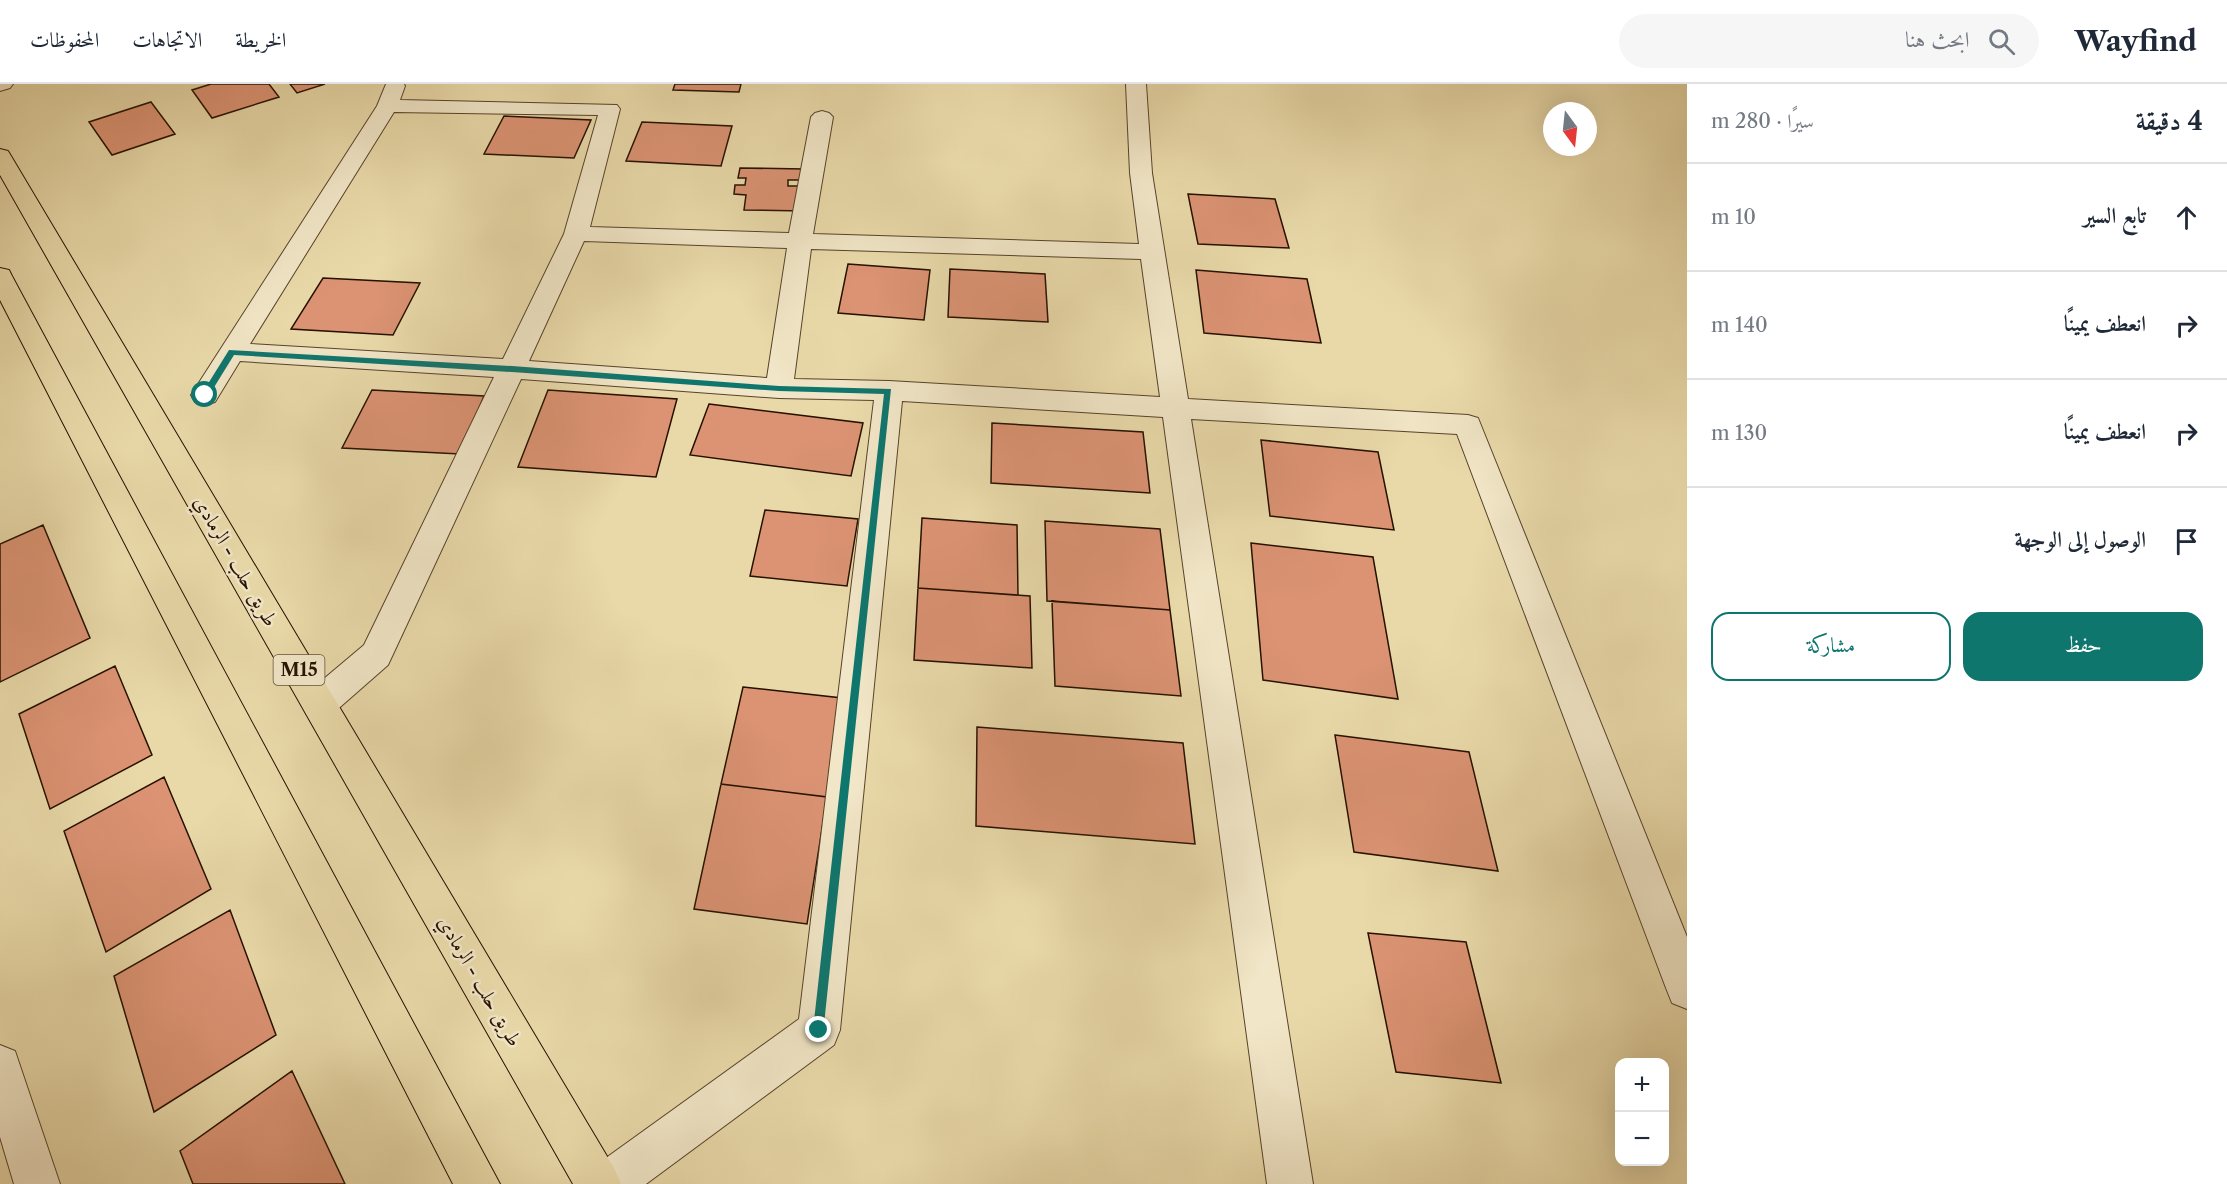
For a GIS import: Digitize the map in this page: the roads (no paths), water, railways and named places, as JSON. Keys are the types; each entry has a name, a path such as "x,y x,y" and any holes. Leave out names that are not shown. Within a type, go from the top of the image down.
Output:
{"highway":[{"name":"طريق حلب - الرمادي","path":"0,156 598,1184"},
{"path":"0,276 477,1184"}],"street":[{"path":"1136,84 1141,173 1290,1184"},
{"path":"205,395 391,95 610,109 576,234 376,655 319,704"},
{"path":"779,388 800,240 822,117"},
{"path":"576,234 1153,252"},
{"path":"232,352 779,388 889,391 1468,425 1687,988"},
{"path":"608,1184 819,1030 889,391"},
{"path":"0,1066 37,1184"}]}
